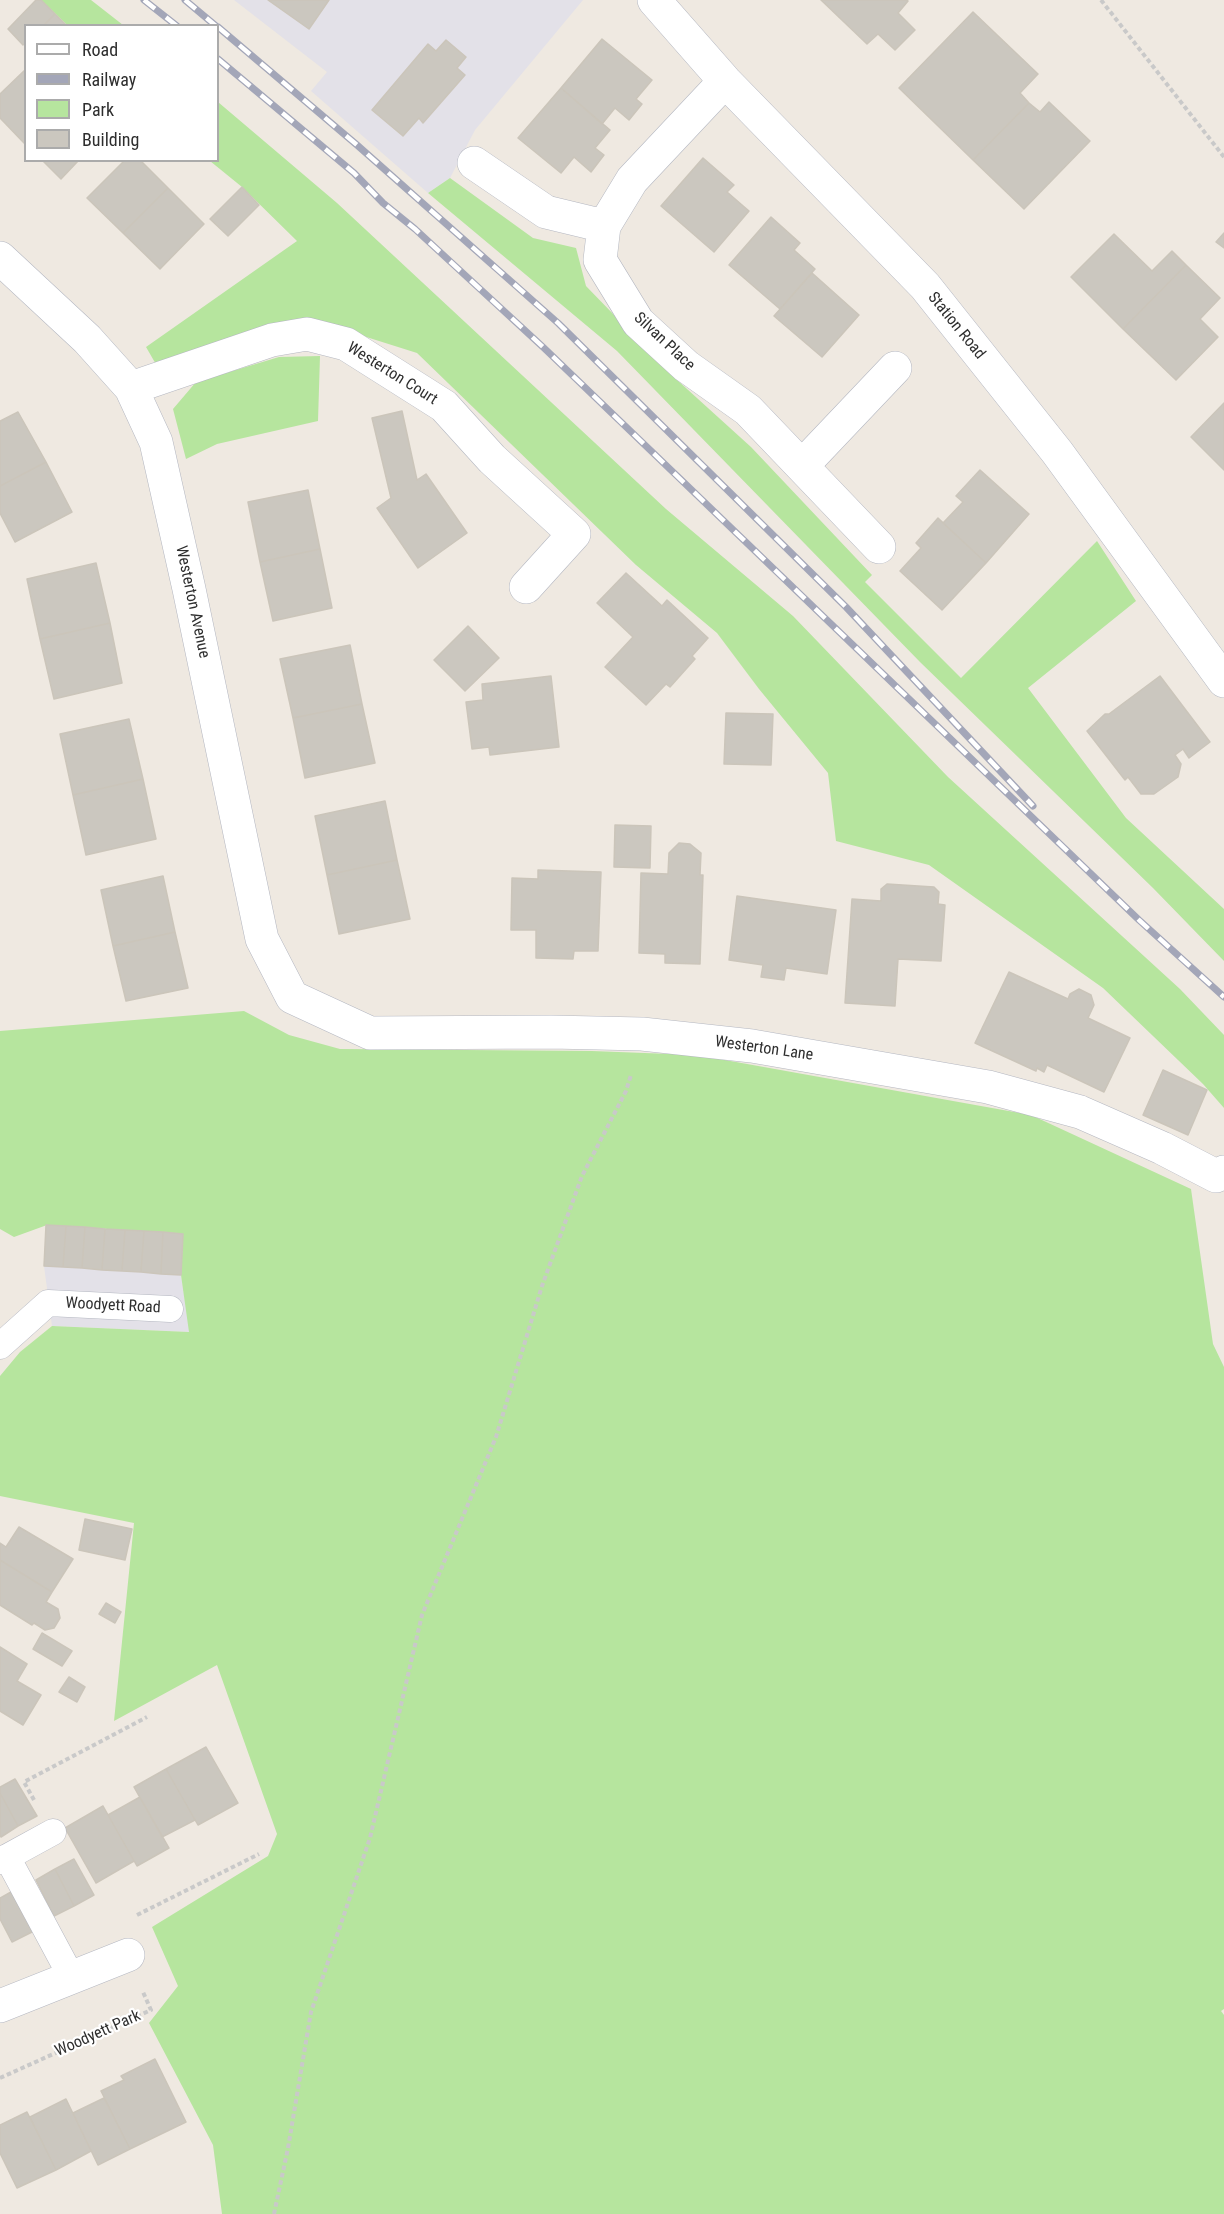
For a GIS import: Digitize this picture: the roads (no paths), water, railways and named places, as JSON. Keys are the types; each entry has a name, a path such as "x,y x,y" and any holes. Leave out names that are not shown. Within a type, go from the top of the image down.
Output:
{"street":[{"name":"Station Road","path":"654,0 725,81 925,286 1057,452 1224,681"},
{"name":"Silvan Place","path":"725,81 632,180 604,226 600,260 638,322 686,366 748,410 879,548"},
{"path":"474,163 546,212 604,226"},
{"name":"Westerton Avenue","path":"0,258 87,339 131,388 156,442 262,939 292,997"},
{"name":"Westerton Court","path":"131,388 272,340 307,334 346,344 444,406 492,459 574,534 526,587"},
{"path":"802,466 895,368"},
{"name":"Westerton Lane","path":"292,997 370,1033 642,1034 752,1046 988,1086 1080,1112 1162,1148 1221,1179"},
{"path":"0,2006 128,1955"}],"lane":[{"name":"Woodyett Road","path":"0,1346 48,1303 171,1308"},
{"path":"53,1832 4,1859 72,1978"}],"railway":[{"path":"144,0 174,24"},
{"path":"185,0 214,24"},
{"path":"219,28 357,145 558,323 846,607 1033,806"},
{"path":"219,60 354,173 383,203 415,229 544,348 1139,920 1224,997"}]}
